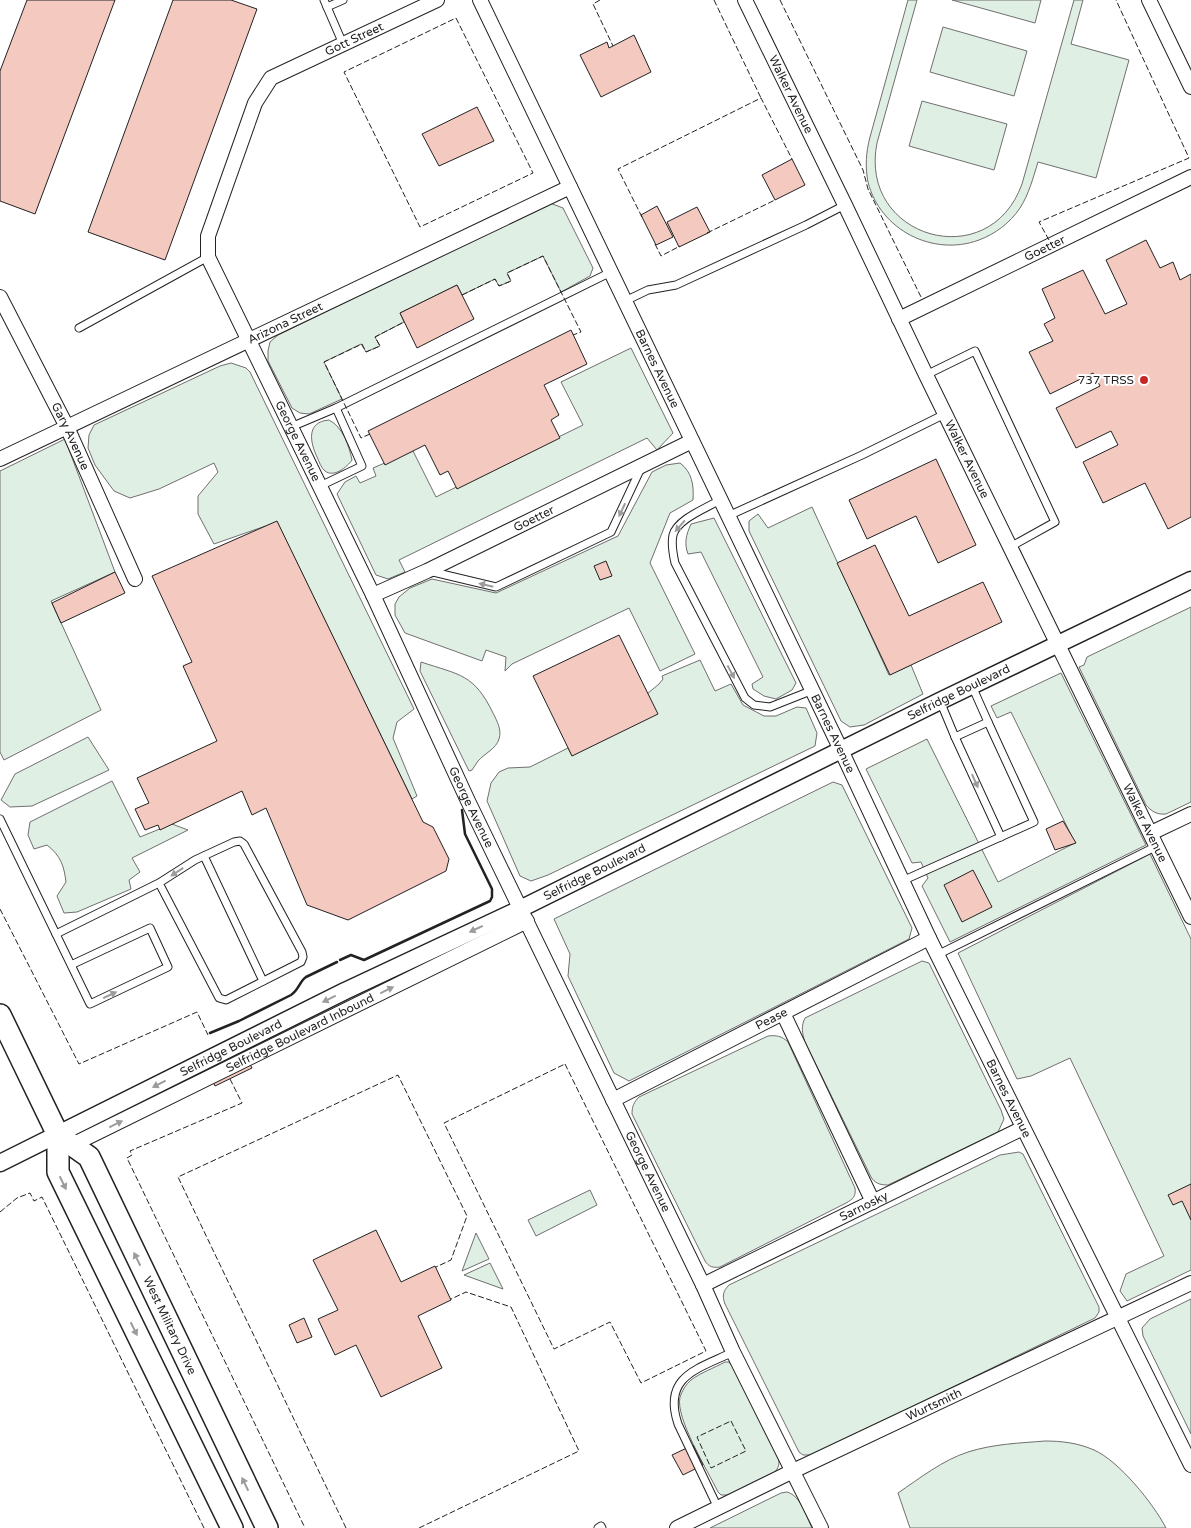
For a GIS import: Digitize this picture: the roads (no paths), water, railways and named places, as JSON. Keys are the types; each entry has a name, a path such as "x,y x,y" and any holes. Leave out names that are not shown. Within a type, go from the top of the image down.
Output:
{"main road":[{"name":"West Military Drive","path":"0,1015 65,1140 89,1157 267,1528"},
{"name":"West Military Drive","path":"65,1140 58,1172 232,1528"}],"street":[{"name":"Gott Street","path":"270,78 437,0"},
{"name":"Barnes Avenue","path":"480,0 842,750 937,955 1191,1465"},
{"name":"Walker Avenue","path":"745,0 846,205 926,376 1191,917"},
{"path":"1149,0 1191,86"},
{"name":"George Avenue","path":"270,78 255,103 208,236 208,257 373,596 460,785 703,1285 733,1352 821,1528"},
{"name":"Goetter","path":"899,319 1191,177"},
{"name":"Arizona Street","path":"0,459 570,187"},
{"name":"Gary Avenue","path":"0,297 67,426 134,578"},
{"name":"Goetter","path":"373,596 692,441"},
{"name":"Selfridge Boulevard","path":"0,1163 65,1140 345,991 524,915 842,750 1191,580"},
{"path":"1150,833 1191,814"},
{"name":"Pease","path":"613,1100 929,938"},
{"path":"783,1013 873,1202"},
{"name":"Sarnosky","path":"703,1285 1023,1128"},
{"name":"Wurtsmith","path":"676,1528 1191,1283"}],"lane":[{"path":"324,0 343,44"},
{"path":"328,8 344,0"},
{"path":"624,301 648,290 676,285 846,205"},
{"path":"79,328 208,257"},
{"path":"291,427 336,408 611,272"},
{"path":"926,376 975,351 1055,522 1010,547"},
{"path":"320,486 362,466 336,408"},
{"path":"728,516 871,451 945,414"},
{"path":"427,571 496,587 611,532 643,466"},
{"path":"720,500 681,523 674,534 672,546 675,563 745,698 754,706 770,707 813,690"},
{"path":"902,881 1034,822 972,686"},
{"path":"940,701 1001,837"},
{"path":"956,736 988,722"},
{"path":"0,819 56,934 71,965 90,1004 168,967 150,928 71,965"},
{"path":"56,934 159,883 195,860 240,841 244,844 302,952 301,962 226,1000 219,998 159,883"},
{"path":"937,955 1157,846"},
{"path":"204,856 263,981"},
{"path":"718,1508 678,1424 673,1401 676,1388 686,1376 733,1352"},
{"path":"598,1528 602,1526 602,1528"}],"place":[{"name":"737 TRSS","path":"1144,380"}]}
